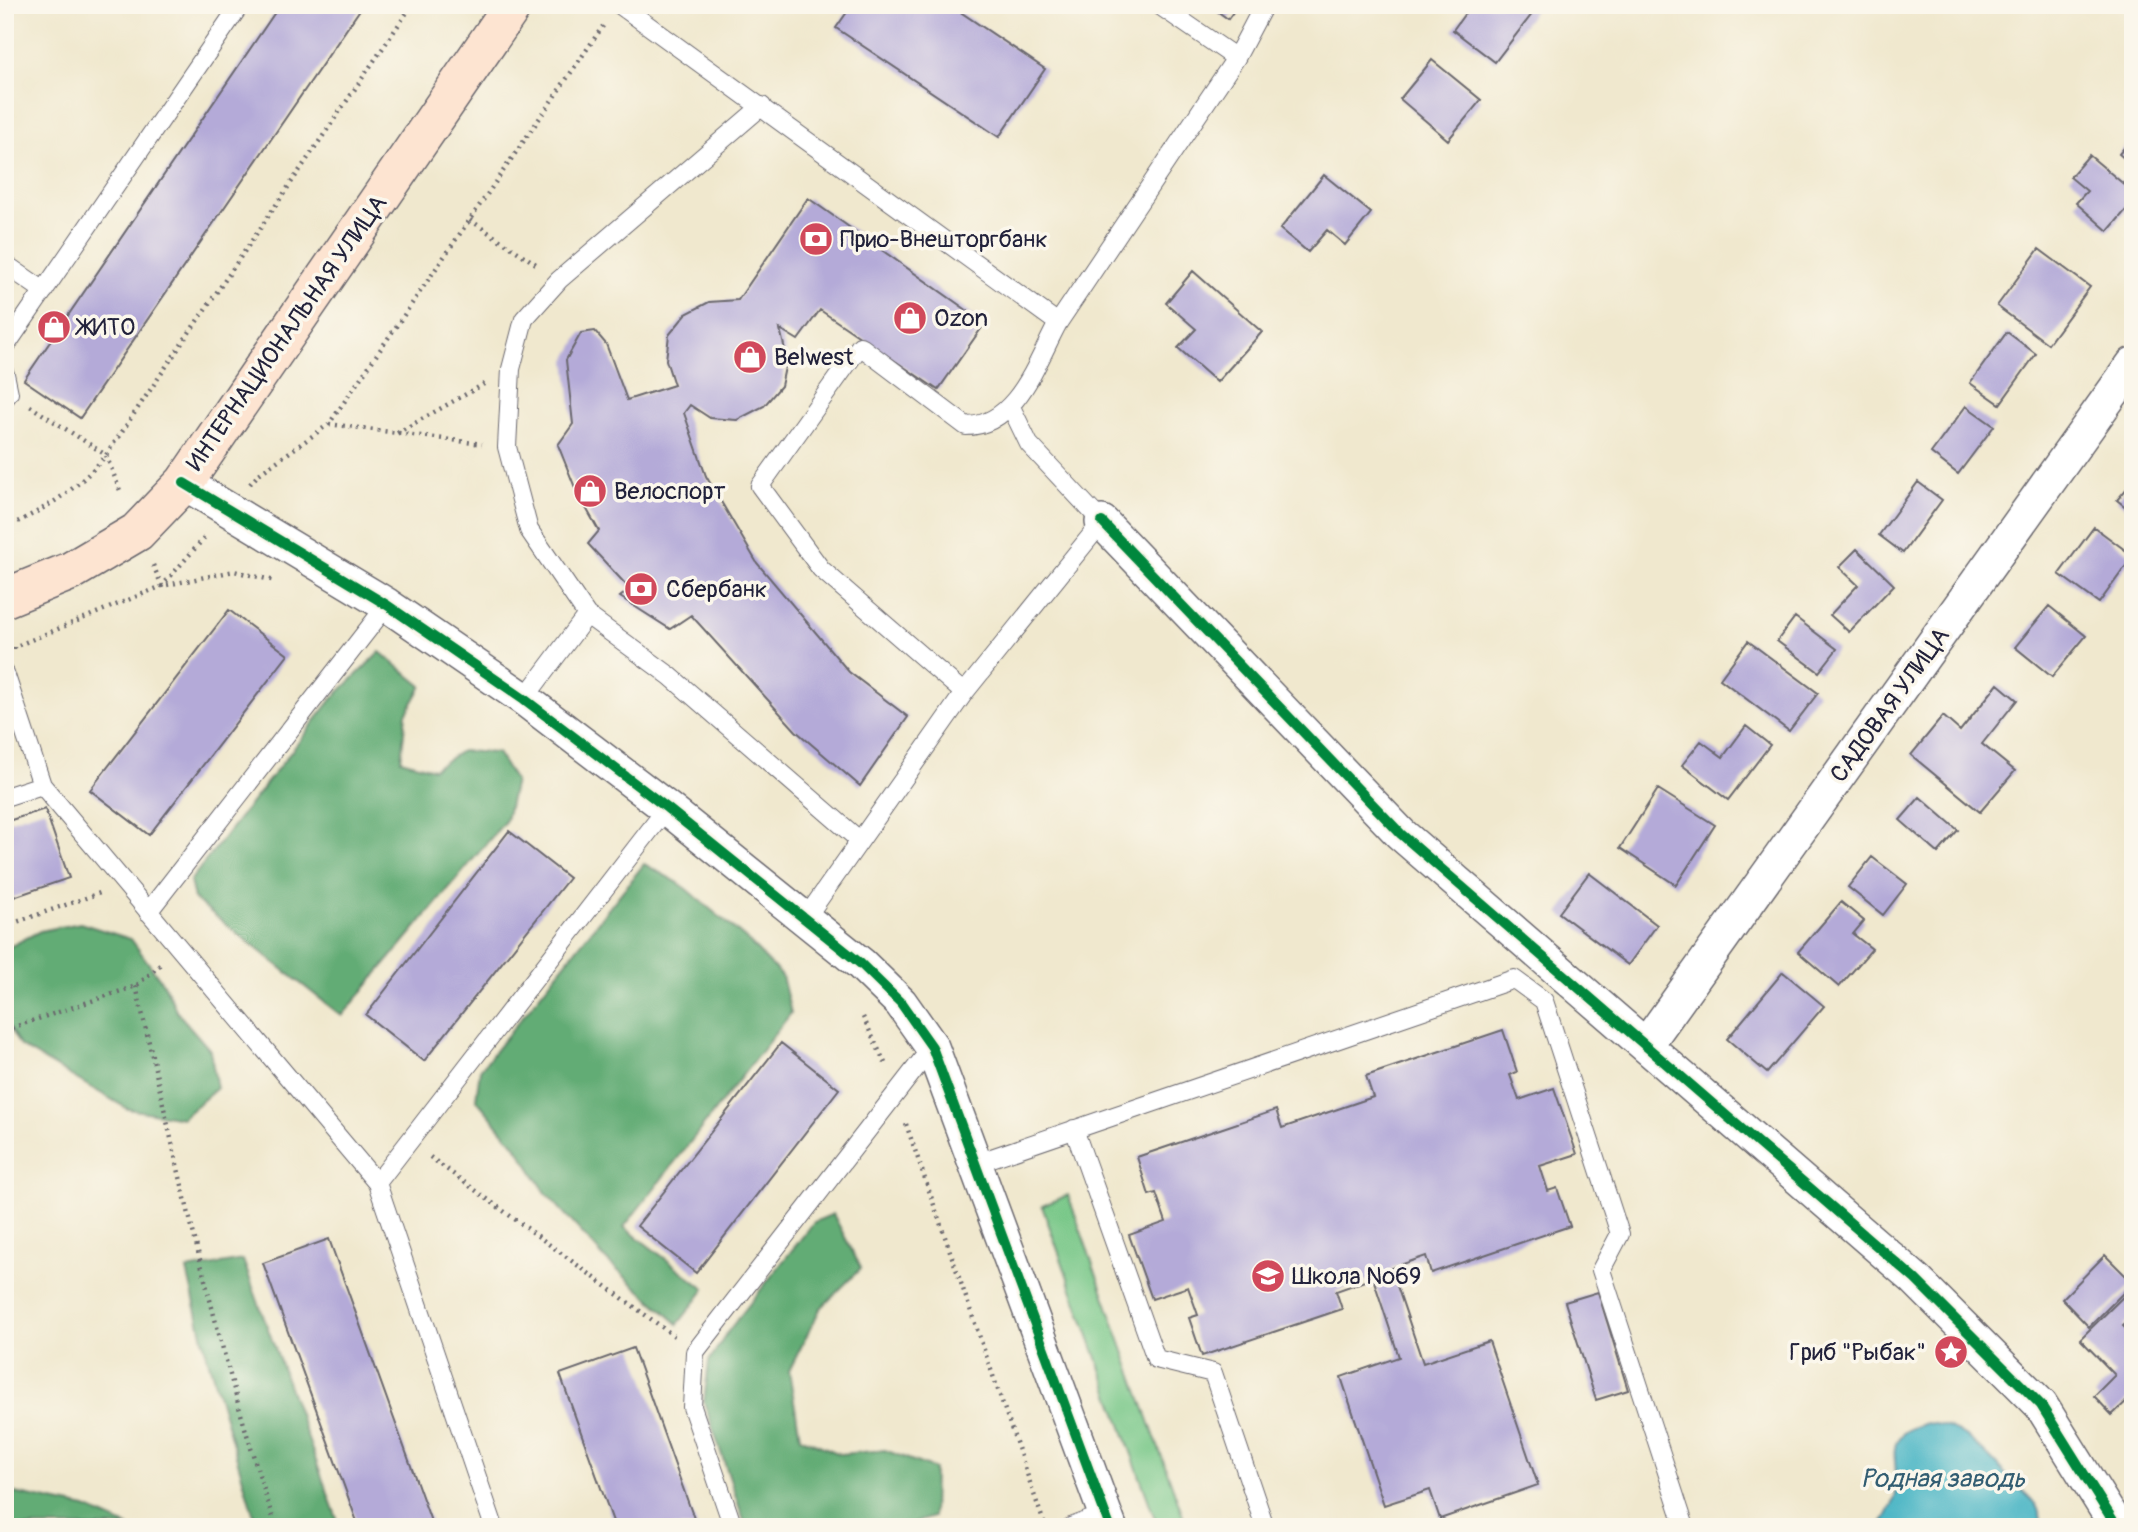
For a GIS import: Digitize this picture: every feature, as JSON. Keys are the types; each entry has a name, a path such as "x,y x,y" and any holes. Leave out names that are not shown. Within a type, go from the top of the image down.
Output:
{"main road":[{"name":"ИНТЕРНАЦИОНАЛЬНАЯ УЛИЦА","path":"5,598 71,571 137,533 184,483 513,5"}],"street":[{"name":"САДОВАЯ УЛИЦА","path":"1646,1045 2133,364"},
{"path":"184,483 387,605 524,699 667,808 861,964 901,1003 932,1047 1107,1521"},
{"path":"1102,522 1401,834 1915,1279 2041,1405 2117,1527"}],"lane":[{"path":"5,347 240,5"},
{"path":"1159,5 1236,58"},
{"path":"964,693 821,569 760,486 860,346 966,426 994,421 1011,407 1058,323 1236,58 1264,5"},
{"path":"615,11 762,106 1058,323"},
{"path":"762,106 559,280 524,319 511,369 507,447 529,530 587,615 670,676 859,840"},
{"path":"5,264 44,291"},
{"path":"805,919 964,693 1102,522 1029,444 1011,407"},
{"path":"148,912 387,605"},
{"path":"524,699 587,615"},
{"path":"5,673 42,785 377,1183 494,1527"},
{"path":"5,797 42,785"},
{"path":"377,1183 667,808"},
{"path":"974,1164 1514,979 1544,1001 1619,1234 1601,1270 1685,1527"},
{"path":"733,1527 692,1408 695,1352 932,1047"},
{"path":"1074,1129 1156,1359 1213,1373 1265,1527"},
{"path":"1071,1527 1107,1521"}],"path":[{"path":"5,528 46,509 85,481 106,455 412,5"},
{"path":"162,586 259,474 329,425 615,11"},
{"path":"470,220 559,280"},
{"path":"396,433 511,369"},
{"path":"6,388 106,455 137,533 162,586"},
{"path":"329,425 507,447"},
{"path":"14,702 14,647 162,586 234,571 289,584"},
{"path":"5,926 124,885"},
{"path":"5,1030 136,986 179,949"},
{"path":"136,986 202,1269 247,1441 276,1527"},
{"path":"858,1008 884,1060 896,1093 1045,1527"},
{"path":"410,1142 695,1352"}],"green space":[{"path":"380,652 422,686 406,714 401,760 433,769 461,751 497,753 515,781 506,820 342,1016 194,899 190,881 333,698"},
{"path":"644,864 679,883 745,938 782,976 791,1013 624,1227 705,1289 678,1324 606,1260 546,1193 518,1149 476,1099 480,1070"},
{"path":"80,923 131,939 165,986 177,1012 210,1050 217,1088 182,1118 128,1109 20,1046 5,1020 5,949 40,931"},
{"path":"1068,1195 1187,1527 1158,1527 1042,1206"},
{"path":"833,1214 861,1268 820,1309 789,1371 800,1437 840,1454 885,1450 934,1469 933,1517 900,1527 859,1527 823,1520 811,1527 746,1527 704,1402 709,1361 729,1330 814,1222"},
{"path":"243,1260 340,1527 257,1527 207,1356 187,1270"},
{"path":"5,1491 86,1508 129,1527 5,1527"}],"water":[{"name":"Родная заводь","path":"1926,1423 1952,1429 1973,1442 2032,1500 2039,1511 2042,1527 1881,1527 1895,1496 1897,1441 1902,1434"}],"building":[{"path":"280,5 363,5 80,418 24,380"},
{"path":"852,5 950,5 1045,69 999,137 836,28"},
{"path":"1209,5 1238,5 1228,19"},
{"path":"1471,5 1539,5 1495,62 1453,30"},
{"path":"1432,60 1481,100 1448,140 1400,99"},
{"path":"2133,137 2133,166 2119,154"},
{"path":"2089,155 2133,192 2133,202 2108,231 2076,203 2087,191 2070,177"},
{"path":"1324,175 1371,213 1345,245 1327,230 1308,252 1280,229"},
{"path":"808,198 985,323 938,390 820,310 798,340 780,329 787,358 781,386 764,406 737,420 710,418 690,405 684,413 706,476 757,563 849,672 908,717 860,786 796,731 691,615 670,629 620,597 630,589 588,544 599,531 576,490 558,445 573,424 566,360 581,333 595,331 606,344 627,400 674,385 666,360 669,335 686,314 709,302 738,300"},
{"path":"2039,249 2090,287 2048,344 1997,306"},
{"path":"1193,271 1262,332 1217,382 1178,348 1196,329 1166,303"},
{"path":"2007,332 2036,354 2000,404 1970,383"},
{"path":"1966,406 1994,426 1958,474 1931,453"},
{"path":"2133,481 2133,513 2117,500"},
{"path":"1918,482 1942,500 1903,553 1879,535"},
{"path":"2094,527 2133,556 2099,603 2059,574"},
{"path":"1857,549 1894,585 1849,632 1830,615 1858,585 1839,567"},
{"path":"2049,606 2086,636 2052,677 2015,647"},
{"path":"229,610 288,655 149,835 90,790"},
{"path":"1795,617 1837,649 1819,672 1777,641"},
{"path":"1748,641 1818,693 1789,731 1720,679"},
{"path":"1998,684 2017,700 1982,744 2015,771 1980,812 1911,755 1943,716 1960,731"},
{"path":"1746,726 1770,745 1728,800 1682,765 1701,741 1723,757"},
{"path":"1658,789 1715,825 1676,885 1620,848"},
{"path":"1920,797 1958,830 1938,853 1900,820"},
{"path":"45,809 69,878 5,900 5,822"},
{"path":"509,831 569,878 424,1061 366,1015"},
{"path":"1872,857 1907,884 1883,915 1848,887"},
{"path":"1589,873 1657,925 1628,965 1559,913"},
{"path":"1841,902 1864,921 1853,934 1872,949 1839,987 1798,952"},
{"path":"1783,972 1824,1006 1767,1073 1727,1039"},
{"name":"Школа №69","path":"1503,1030 1517,1072 1510,1075 1519,1100 1554,1088 1577,1154 1540,1166 1548,1191 1557,1188 1570,1226 1431,1273 1426,1256 1391,1268 1423,1363 1489,1341 1538,1485 1440,1519 1430,1490 1384,1505 1341,1377 1399,1357 1373,1278 1336,1291 1342,1309 1202,1356 1189,1318 1198,1315 1188,1287 1152,1299 1129,1235 1166,1222 1156,1193 1149,1195 1137,1157 1276,1110 1282,1128 1373,1097 1366,1076"},
{"path":"781,1043 839,1089 696,1273 637,1226"},
{"path":"329,1239 433,1527 359,1527 263,1263"},
{"path":"2105,1255 2133,1283 2089,1327 2062,1299"},
{"path":"2133,1287 2133,1317 2123,1326 2133,1336 2133,1395 2112,1415 2094,1396 2115,1375 2080,1339"},
{"path":"1598,1292 1628,1390 1596,1400 1565,1302"},
{"path":"633,1348 697,1527 615,1527 560,1374"}],"cycle path":[{"path":"184,483 387,605 524,699 667,808 861,964 901,1003 932,1047 1110,1527"},
{"path":"1102,522 1401,834 1915,1279 2041,1405 2117,1527"}],"place":[{"name":"Прио-Внешторгбанк","path":"816,239"},
{"name":"Ozon","path":"910,318"},
{"name":"ЖИТО","path":"54,327"},
{"name":"Belwest","path":"750,357"},
{"name":"Велоспорт","path":"590,491"},
{"name":"Сбербанк","path":"641,589"},
{"name":"Школа №69","path":"1268,1276"},
{"name":"Гриб \"Рыбак\"","path":"1951,1352"}]}
